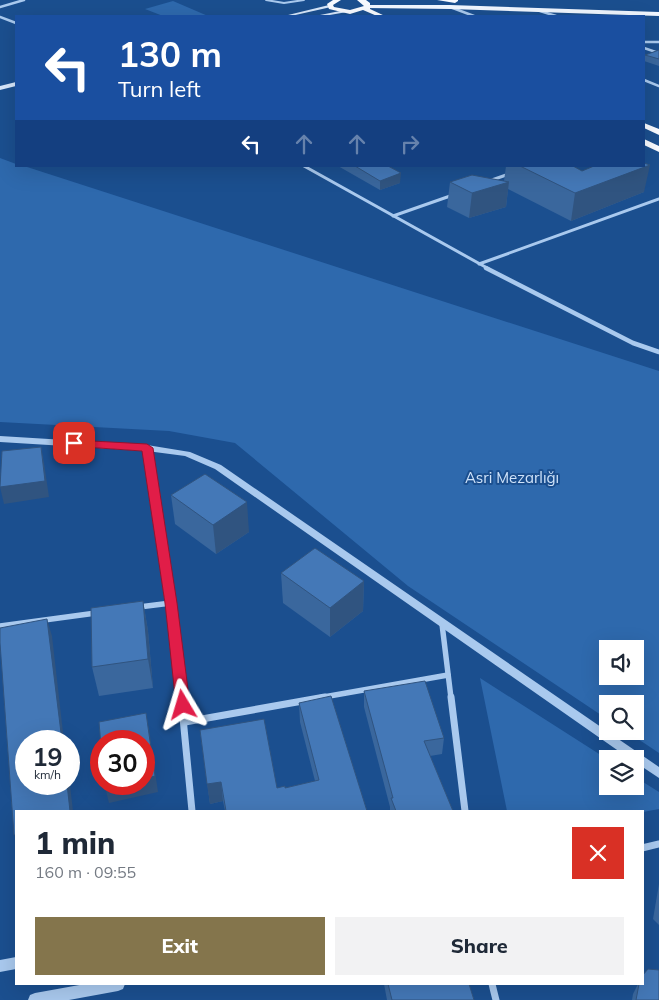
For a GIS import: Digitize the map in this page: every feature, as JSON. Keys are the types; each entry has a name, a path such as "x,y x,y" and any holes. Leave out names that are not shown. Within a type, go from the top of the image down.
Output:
{"highway":[{"path":"320,0 334,9 357,15"},
{"path":"329,5 338,0"},
{"path":"360,0 367,3 366,8"},
{"path":"440,0 455,1"},
{"path":"347,12 366,8 380,15"},
{"path":"645,125 659,132"},
{"path":"645,142 659,149"}],"main road":[{"path":"423,0 659,8"},
{"path":"290,15 329,5"},
{"path":"366,8 450,7 659,14"},
{"path":"324,15 347,12"},
{"path":"0,90 15,86"}],"street":[{"path":"0,7 24,0"},
{"path":"450,7 471,15"},
{"path":"538,10 553,15"},
{"path":"0,17 15,23"},
{"path":"645,42 659,42"},
{"path":"645,48 659,53"},
{"path":"645,80 659,86"},
{"path":"306,167 479,264 633,343 659,352"},
{"path":"485,183 513,173"},
{"path":"393,216 458,193"},
{"path":"479,264 659,199"},
{"path":"0,439 147,448 187,454 218,467 659,773"},
{"path":"147,448 171,603 185,722 192,810"},
{"path":"133,608 171,603"},
{"path":"0,626 104,612"},
{"path":"442,624 465,810"},
{"path":"185,722 448,675"},
{"path":"644,848 659,844"},
{"path":"0,966 15,963"},
{"path":"35,1000 113,985"},
{"path":"492,985 496,1000"}],"lane":[{"path":"266,0 284,3 304,0"}],"green space":[{"path":"173,1 206,15 160,15 145,9"},
{"name":"Asri Mezarlığı","path":"0,158 15,164 15,167 27,167 659,371 659,753 640,740 644,740 644,695 599,695 599,714 408,586 235,443 169,431 0,422"},
{"path":"480,678 599,754 599,795 644,795 644,783 659,792 659,809 644,812 644,810 507,810"}],"building":[{"path":"659,50 659,59 645,55"},
{"path":"357,167 390,167 401,173 380,181"},
{"path":"522,167 575,167 582,171 592,167 645,167 575,193"},
{"path":"472,175 509,182 472,193 450,182"},
{"path":"41,447 45,481 0,487 2,451"},
{"path":"205,474 247,502 213,525 171,495"},
{"path":"315,548 364,581 330,608 281,573"},
{"path":"143,601 148,659 92,667 91,608"},
{"path":"47,619 61,730 15,730 15,795 68,795 70,810 15,810 15,835 14,835 0,628"},
{"path":"425,681 444,738 424,741 453,810 396,810 364,691"},
{"path":"331,696 367,810 226,810 221,782 207,784 200,730 264,719 277,788 319,780 299,703"},
{"path":"146,713 148,730 100,730 99,722"},
{"path":"648,969 659,970 659,1000 636,1000 639,985 644,985 644,974"},
{"path":"388,985 469,985 474,1000 392,1000"}],"route":[{"path":"74,443 147,448 171,603 183,705"}]}
